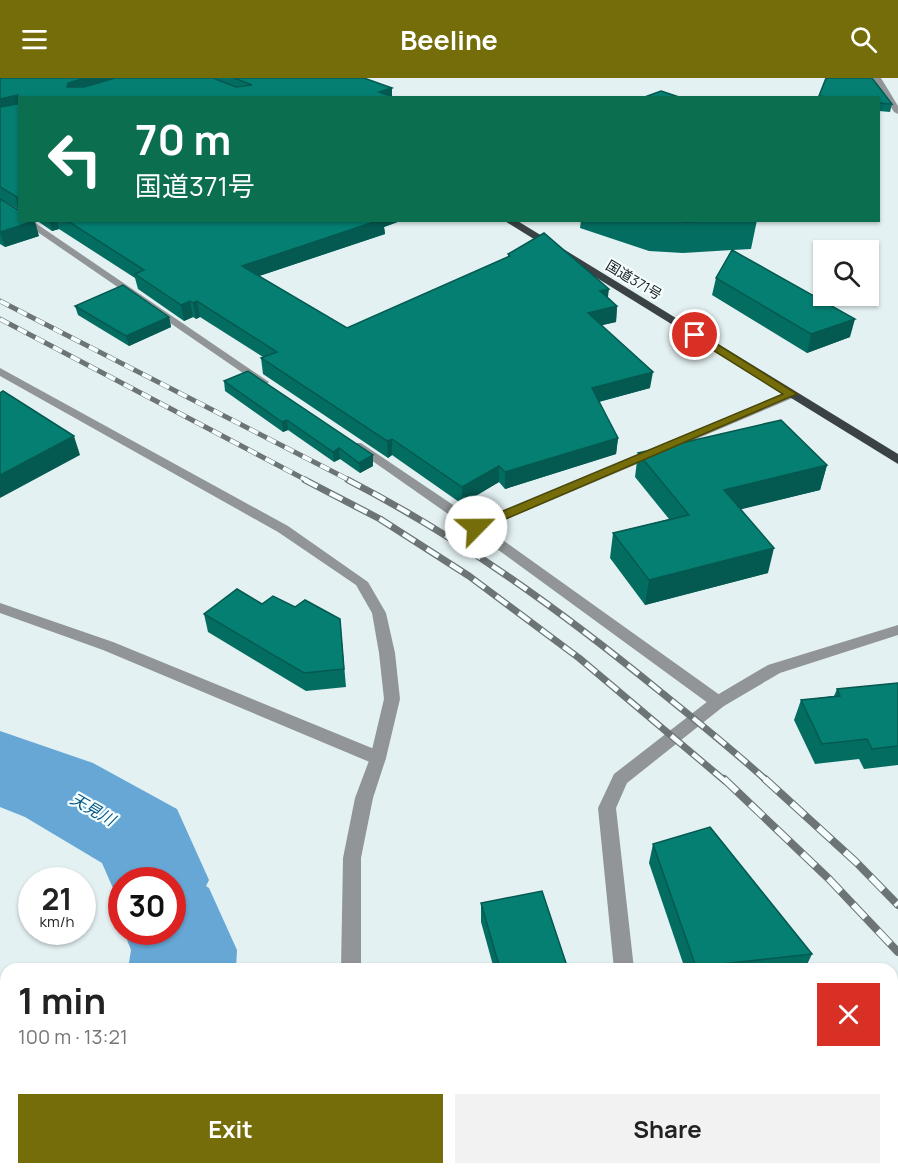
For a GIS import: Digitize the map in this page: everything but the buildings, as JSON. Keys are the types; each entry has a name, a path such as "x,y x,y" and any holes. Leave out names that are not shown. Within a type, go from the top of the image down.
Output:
{"highway":[{"name":"国道371号","path":"511,222 898,460"}],"street":[{"path":"877,78 898,112"},
{"path":"27,222 269,386"},
{"path":"0,371 283,529 361,582 379,613 387,653 392,699 378,758 364,798 352,858 351,963"},
{"path":"476,527 791,394"},
{"path":"348,440 476,527 718,702"},
{"path":"0,608 108,646 378,758"},
{"path":"623,963 607,808 620,779 718,702 774,669 898,630"}],"waterway":[{"name":"天見川","path":"0,768 59,790 142,838 153,867"},
{"name":"天見川","path":"182,945 184,950 183,963"}],"railway":[{"path":"0,301 351,481"},
{"path":"0,319 308,481"},
{"path":"305,480 380,519 469,576 579,658 725,781"},
{"path":"348,480 431,526 511,578 662,693 767,781"},
{"path":"724,779 829,879 898,952"},
{"path":"765,779 856,862 898,905"}],"route":[{"path":"476,527 791,394 695,335"}]}
